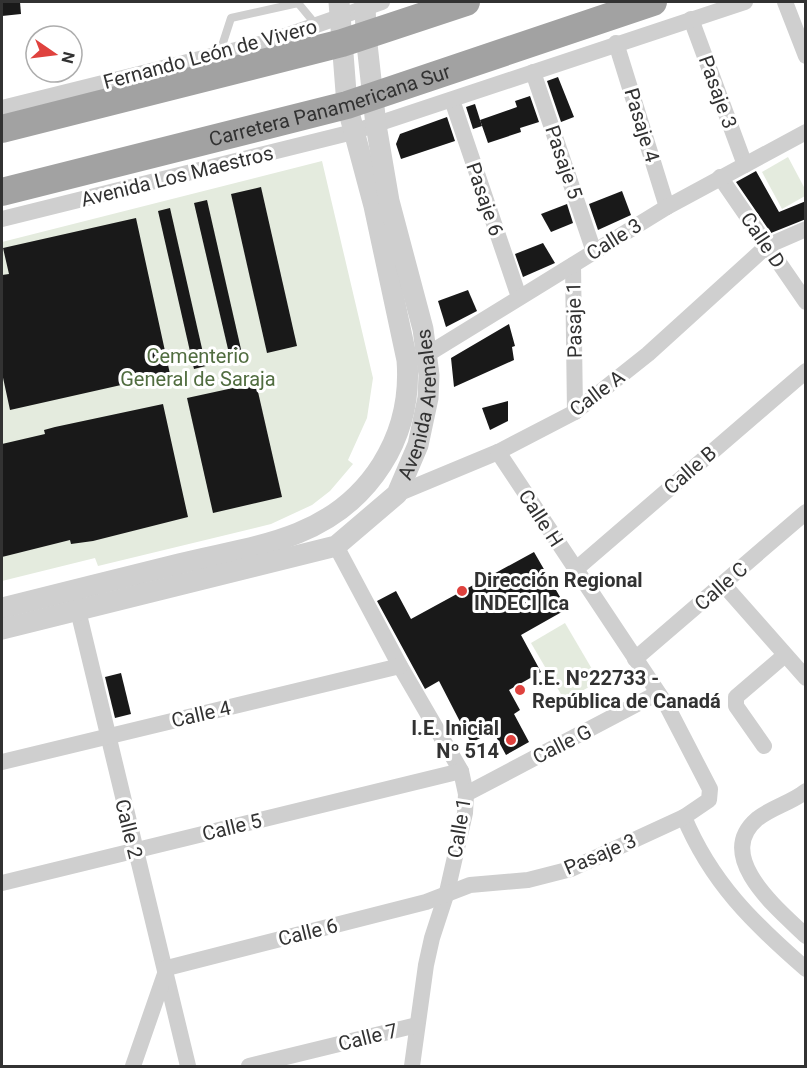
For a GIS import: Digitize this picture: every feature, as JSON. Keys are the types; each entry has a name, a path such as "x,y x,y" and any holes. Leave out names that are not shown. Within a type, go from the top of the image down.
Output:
{"highway":[{"path":"2,129 343,18 466,2"},
{"name":"Carretera Panamericana Sur","path":"2,192 360,100 653,2"}],"street":[{"name":"Carretera Panamericana Sur","path":"353,132 745,2"},
{"path":"785,2 806,56"},
{"name":"Avenida Arenales","path":"2,608 75,600 336,546 397,494 412,461 426,411 428,354 389,201 376,125 360,100 343,18 371,3"},
{"name":"Fernando León de Vivero","path":"2,108 219,55 343,18"},
{"name":"Pasaje 3","path":"691,19 745,165"},
{"name":"Pasaje 4","path":"616,43 667,207"},
{"name":"Pasaje 5","path":"533,72 594,252"},
{"name":"Avenida Arenales","path":"2,629 75,600 300,532 348,504 364,489 388,457 403,419 409,379 407,360 374,206 353,132 360,100"},
{"name":"Pasaje 6","path":"452,100 519,297"},
{"name":"Avenida Los Maestros","path":"2,219 353,132"},
{"name":"Calle 3","path":"428,354 667,207 806,132"},
{"name":"Calle D","path":"720,177 806,302"},
{"path":"767,246 806,229"},
{"name":"Calle A","path":"397,494 498,452 575,412 648,354 767,246"},
{"name":"Pasaje 1","path":"573,265 575,412"},
{"name":"Calle B","path":"574,570 806,371"},
{"name":"Calle H","path":"498,452 574,570 658,693 710,789 709,800"},
{"name":"Calle C","path":"635,659 806,512"},
{"name":"Calle 1","path":"336,546 400,666 461,771 466,794 465,813 447,892 432,938 412,1066"},
{"path":"723,584 806,678"},
{"name":"Calle 2","path":"75,600 134,851 167,968 189,1066"},
{"path":"764,746 736,706 736,697 785,655"},
{"name":"Calle 4","path":"2,762 400,666"},
{"name":"Calle G","path":"466,794 658,693"},
{"name":"Calle 5","path":"2,883 461,771"},
{"path":"803,798 756,820 744,838 742,853 746,870 806,936"},
{"name":"Pasaje 3","path":"447,892 470,885 528,880 571,869 684,817 709,800"},
{"path":"684,817 704,860 728,893 743,911 806,969"},
{"name":"Calle 6","path":"167,968 426,902 447,892"},
{"path":"133,1066 167,968"},
{"name":"Calle 7","path":"249,1066 417,1025"}],"lane":[{"path":"219,55 231,18 299,2 317,26"}],"green space":[{"path":"788,157 805,189 805,196 782,209 762,172"},
{"name":"Cementerio General de Saraja","path":"322,161 373,378 367,418 348,460 353,464 330,491 312,505 271,524 98,566 95,558 2,581 2,242"},
{"path":"565,623 599,681 565,701 531,643"}],"building":[{"path":"2,2 20,2 21,14 2,16"},
{"path":"558,77 574,117 561,122 547,81"},
{"path":"530,96 539,122 520,128 521,132 488,143 480,120 517,107 515,101"},
{"path":"475,104 482,126 473,129 466,107"},
{"path":"447,117 455,141 401,159 396,144 400,134"},
{"path":"756,171 779,212 806,201 806,219 771,233 736,182"},
{"path":"261,187 297,346 267,353 231,194"},
{"path":"622,191 631,215 598,230 589,204"},
{"path":"207,200 243,358 231,362 194,203"},
{"path":"567,204 573,223 551,232 541,214"},
{"path":"170,208 206,366 194,369 158,211"},
{"path":"136,218 170,374 10,410 2,373 2,275 9,274 3,248"},
{"path":"543,243 555,263 523,277 515,254"},
{"path":"468,290 477,311 446,327 438,301"},
{"path":"509,324 515,346 512,347 514,360 454,387 451,358"},
{"path":"256,383 282,497 213,513 187,398"},
{"path":"508,401 508,421 490,430 482,408"},
{"path":"163,404 188,517 93,541 71,544 70,540 2,557 2,444 45,434 44,430 55,427"},
{"path":"534,552 567,609 521,635 541,672 509,690 520,710 514,714 529,742 506,755 493,731 471,743 439,681 425,689 377,601 396,591 411,619"},
{"path":"121,673 131,714 115,718 105,677"}],"place":[{"name":"Dirección Regional INDECI Ica","path":"462,591"},
{"name":"I.E. Nº22733 - República de Canadá","path":"520,690"},
{"name":"I.E. Inicial Nº 514","path":"511,740"}]}
